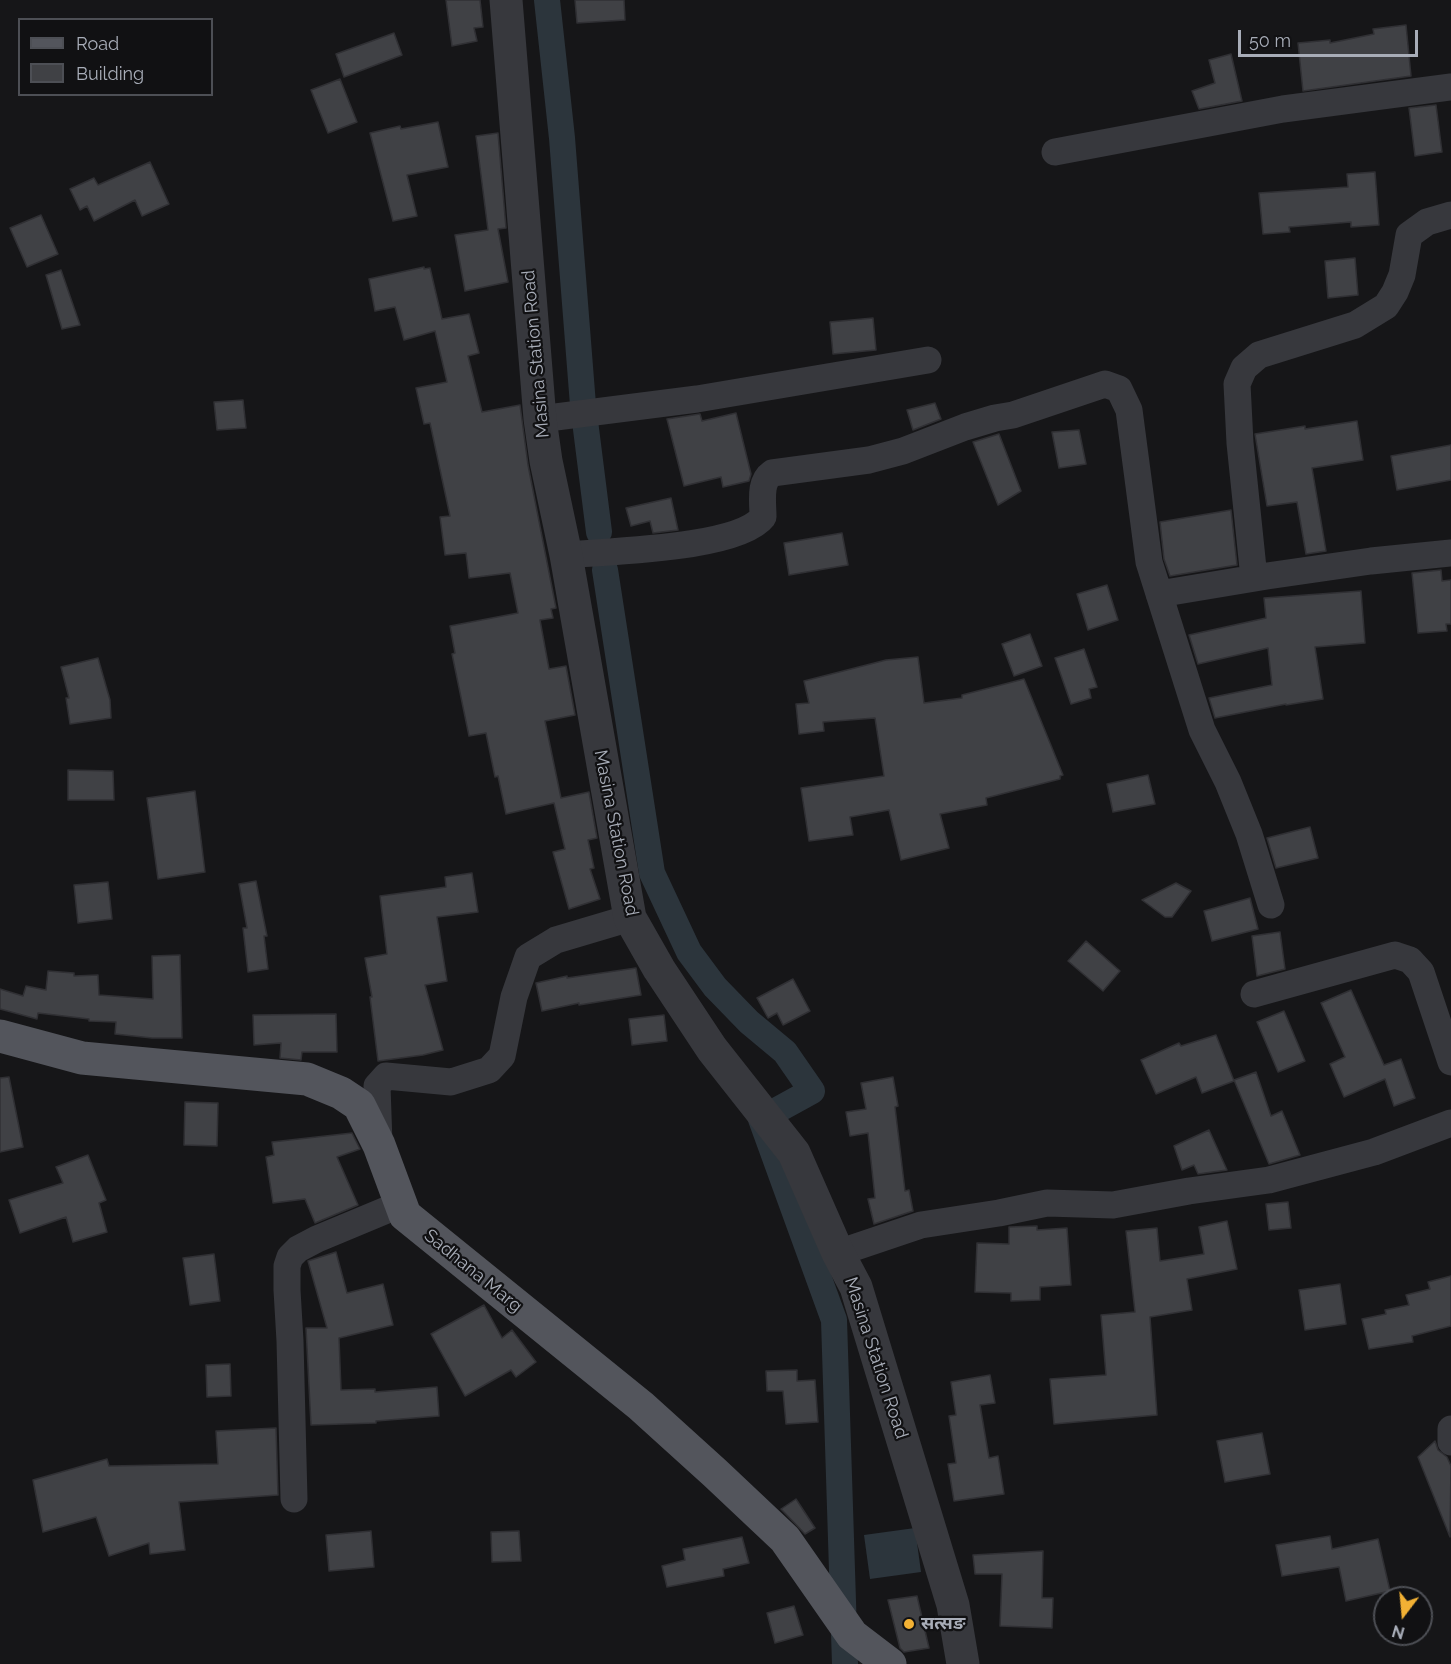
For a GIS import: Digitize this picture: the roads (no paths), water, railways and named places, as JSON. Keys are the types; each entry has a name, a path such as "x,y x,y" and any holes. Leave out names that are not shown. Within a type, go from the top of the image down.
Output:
{"main road":[{"name":"Sadhana Marg","path":"0,1036 82,1058 307,1079 341,1093 359,1105 379,1145 405,1215 641,1406 778,1532 852,1635 890,1664"}],"street":[{"name":"Masina Station Road","path":"506,0 540,419 546,461 567,555 630,918 659,969 712,1049 794,1153 838,1253 856,1287 953,1605 963,1664"},
{"path":"1055,152 1283,109 1451,87"},
{"path":"1254,578 1240,443 1237,384 1244,368 1258,355 1355,325 1386,306 1402,275 1409,236 1427,222 1451,215"},
{"path":"540,419 697,399 928,360"},
{"path":"567,555 680,545 720,538 753,526 760,521 763,517 764,484 772,473 869,460 903,451 965,427 1013,415 1105,384 1119,389 1129,410 1149,562 1202,730 1241,814 1271,905"},
{"path":"1159,594 1371,561 1451,553"},
{"path":"379,1145 377,1086 386,1076 451,1082 489,1070 502,1056 514,997 528,957 556,940 630,918"},
{"path":"1254,994 1395,955 1410,960 1421,972 1451,1062"},
{"path":"838,1253 921,1225 1047,1203 1113,1205 1269,1180 1374,1152 1451,1123"},
{"path":"294,1499 287,1290 287,1266 290,1257 298,1249 317,1239 401,1204"},
{"path":"1451,1429 1451,1442"}],"waterway":[{"path":"547,0 562,138 583,405"},
{"path":"585,421 599,532"},
{"path":"605,570 652,873 689,952 715,987 749,1022 785,1052 812,1091 761,1119 834,1320 845,1664"}],"place":[{"name":"सत्सङ","path":"909,1624"}]}
